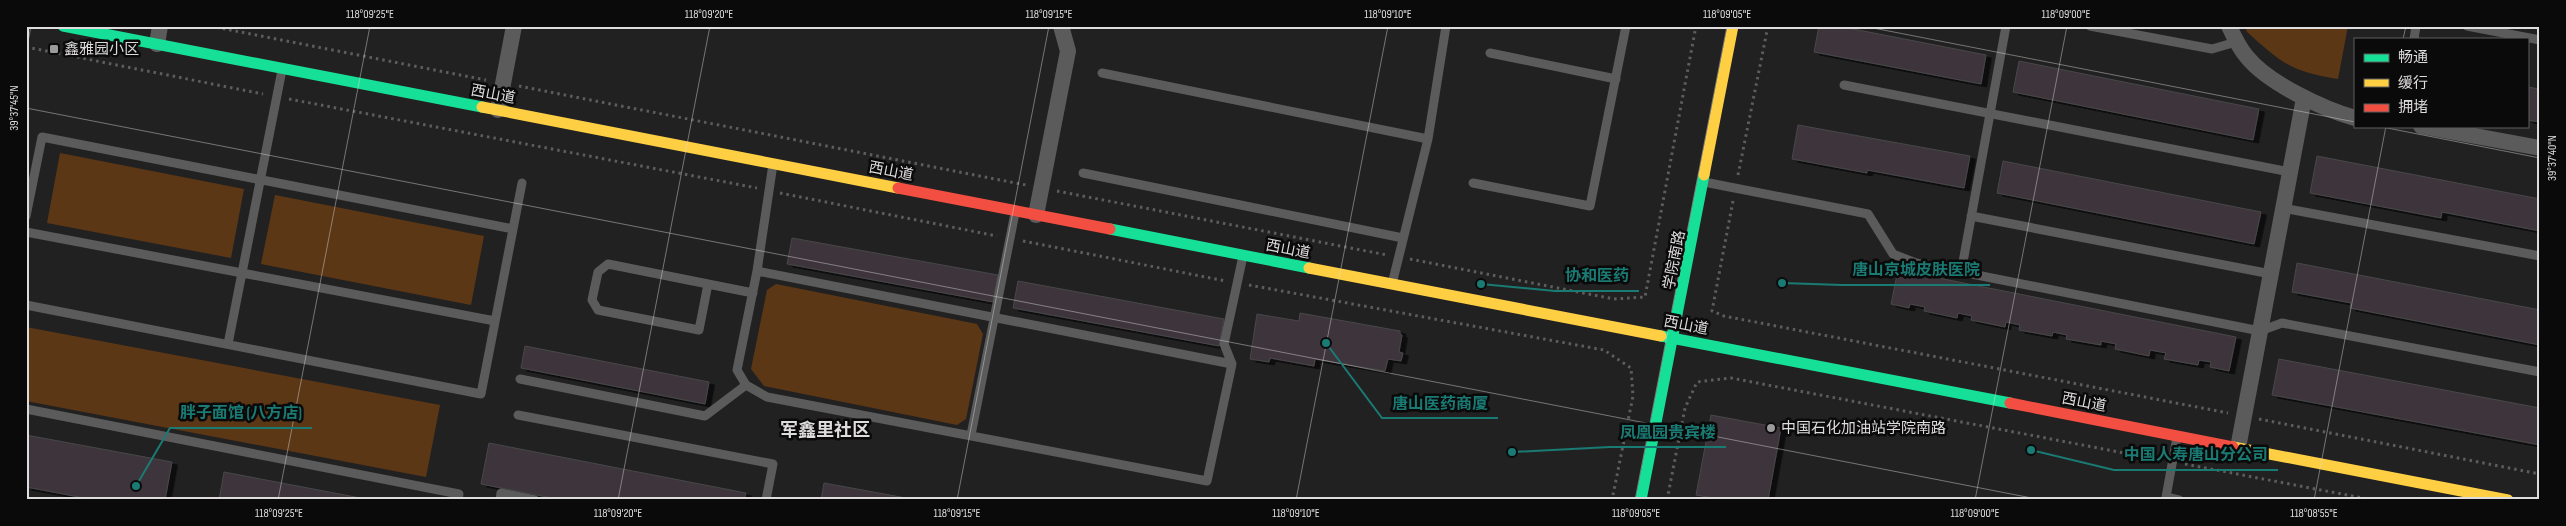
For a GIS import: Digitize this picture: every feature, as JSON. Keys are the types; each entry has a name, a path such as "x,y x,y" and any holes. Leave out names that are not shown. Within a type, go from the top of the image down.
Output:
{"street":[{"name":"西山道","path":"64,26 2484,497 2508,500"},
{"path":"157,44 160,26"},
{"path":"498,110 514,26"},
{"path":"1036,215 1068,51 1061,26"},
{"name":"学院南路","path":"1641,500 1674,339 1733,26"},
{"path":"2229,26 2236,42 2248,58 2304,98 2329,111 2354,118"},
{"path":"2238,448 2304,98"},
{"path":"2432,128 2540,148"}],"lane":[{"path":"1392,284 1428,138 1446,26"},
{"path":"1473,183 1590,206 1626,26"},
{"path":"1961,272 2006,26"},
{"path":"2090,26 2212,49 2236,42"},
{"path":"2467,26 2540,40"},
{"path":"1490,53 1616,79"},
{"path":"228,344 282,69"},
{"path":"1102,73 1428,138"},
{"path":"1844,85 2290,172"},
{"path":"26,216 42,137 513,229"},
{"path":"773,164 757,271 737,370 746,385 767,397 1207,481 1232,364 1224,344 1244,255"},
{"path":"1083,173 1403,238"},
{"path":"1704,182 1868,214 1893,254 1916,263 2260,331 2282,323 2540,372"},
{"path":"26,305 481,394 522,183"},
{"path":"2283,208 2540,256"},
{"path":"971,436 1015,211"},
{"path":"1971,216 2271,274"},
{"path":"26,232 495,321"},
{"path":"708,284 699,330 598,310 592,300 598,272 608,264 708,284 753,293"},
{"path":"757,271 1232,364"},
{"path":"520,379 705,416 746,385"},
{"path":"26,410 459,494 458,500"},
{"path":"518,415 773,464 766,500"},
{"path":"2177,436 2166,497 2179,500"},
{"path":"500,500 501,493 535,500"}],"path":[{"path":"210,26 1614,299 1645,297 1696,26"},
{"path":"1768,26 1712,311 1724,316 2540,474"},
{"path":"26,47 276,97 768,190 1237,283 1604,350 1632,368 1633,396 1612,500"},
{"path":"1667,500 1685,408 1696,382 1731,378 2373,500"}],"shaded area":[{"path":"2245,26 2348,26 2338,79 2309,73 2279,59 2247,32"},
{"path":"60,153 244,189 231,258 47,223"},
{"path":"275,195 484,236 471,305 261,264"},
{"path":"776,284 977,324 983,334 966,419 957,425 764,386 751,369 767,290"},
{"path":"26,327 440,405 426,477 26,401"}],"building":[{"path":"1819,26 1838,26 1986,55 1981,84 1814,52"},
{"path":"2019,61 2259,109 2253,140 2013,92"},
{"path":"2528,87 2540,89 2540,122 2528,120"},
{"path":"1798,125 1970,156 1964,188 1867,170 1867,173 1792,159"},
{"path":"2317,156 2540,199 2540,231 2442,212 2441,218 2310,193"},
{"path":"2003,161 2261,212 2254,244 1997,193"},
{"path":"792,238 998,275 993,302 787,264"},
{"path":"2297,263 2540,310 2540,345 2350,308 2351,303 2292,292"},
{"path":"1898,270 2236,337 2229,371 2210,367 2211,362 2199,360 2198,365 2164,359 2166,353 2150,350 2149,356 2115,349 2116,344 2101,341 2101,345 2066,339 2067,335 2053,332 2052,336 2019,330 2020,325 2006,322 2005,327 1971,320 1972,316 1958,313 1957,318 1924,311 1925,307 1910,304 1909,308 1891,304"},
{"path":"1018,281 1224,319 1219,346 1013,308"},
{"path":"1300,313 1400,331 1402,335 1399,352 1403,353 1401,361 1388,359 1385,371 1315,359 1314,366 1270,358 1269,362 1250,359 1257,314 1299,321"},
{"path":"525,346 709,382 705,404 521,368"},
{"path":"2279,359 2540,408 2540,445 2272,395"},
{"path":"1711,415 1781,428 1768,500 1724,500 1696,495"},
{"path":"26,435 172,462 165,500 95,500 26,487"},
{"path":"489,443 746,493 744,500 562,500 481,484"},
{"path":"224,472 371,500 219,500"},
{"path":"824,483 917,500 821,500"}],"traffic: fast":[{"path":"63,26 482,107"},
{"path":"1641,500 1704,175"},
{"path":"1110,229 1309,268"},
{"path":"1661,336 2010,403"}],"traffic: slow":[{"path":"1704,175 1733,26"},
{"path":"482,107 898,188"},
{"path":"1309,268 1661,336"},
{"path":"2233,447 2508,500"}],"traffic: jam":[{"path":"898,188 1110,229"},
{"path":"2010,403 2233,447"}],"place":[{"name":"鑫雅园小区","path":"54,49"},
{"name":"唐山京城皮肤医院","path":"1782,283"},
{"name":"协和医药","path":"1481,284"},
{"name":"唐山医药商厦","path":"1326,343"},
{"name":"中国石化加油站学院南路","path":"1771,428"},
{"name":"中国人寿唐山分公司","path":"2031,450"},
{"name":"凤凰园贵宾楼","path":"1512,452"},
{"name":"胖子面馆 (八方店)","path":"136,486"}],"district":[{"name":"军鑫里社区","path":"825,430"}]}
